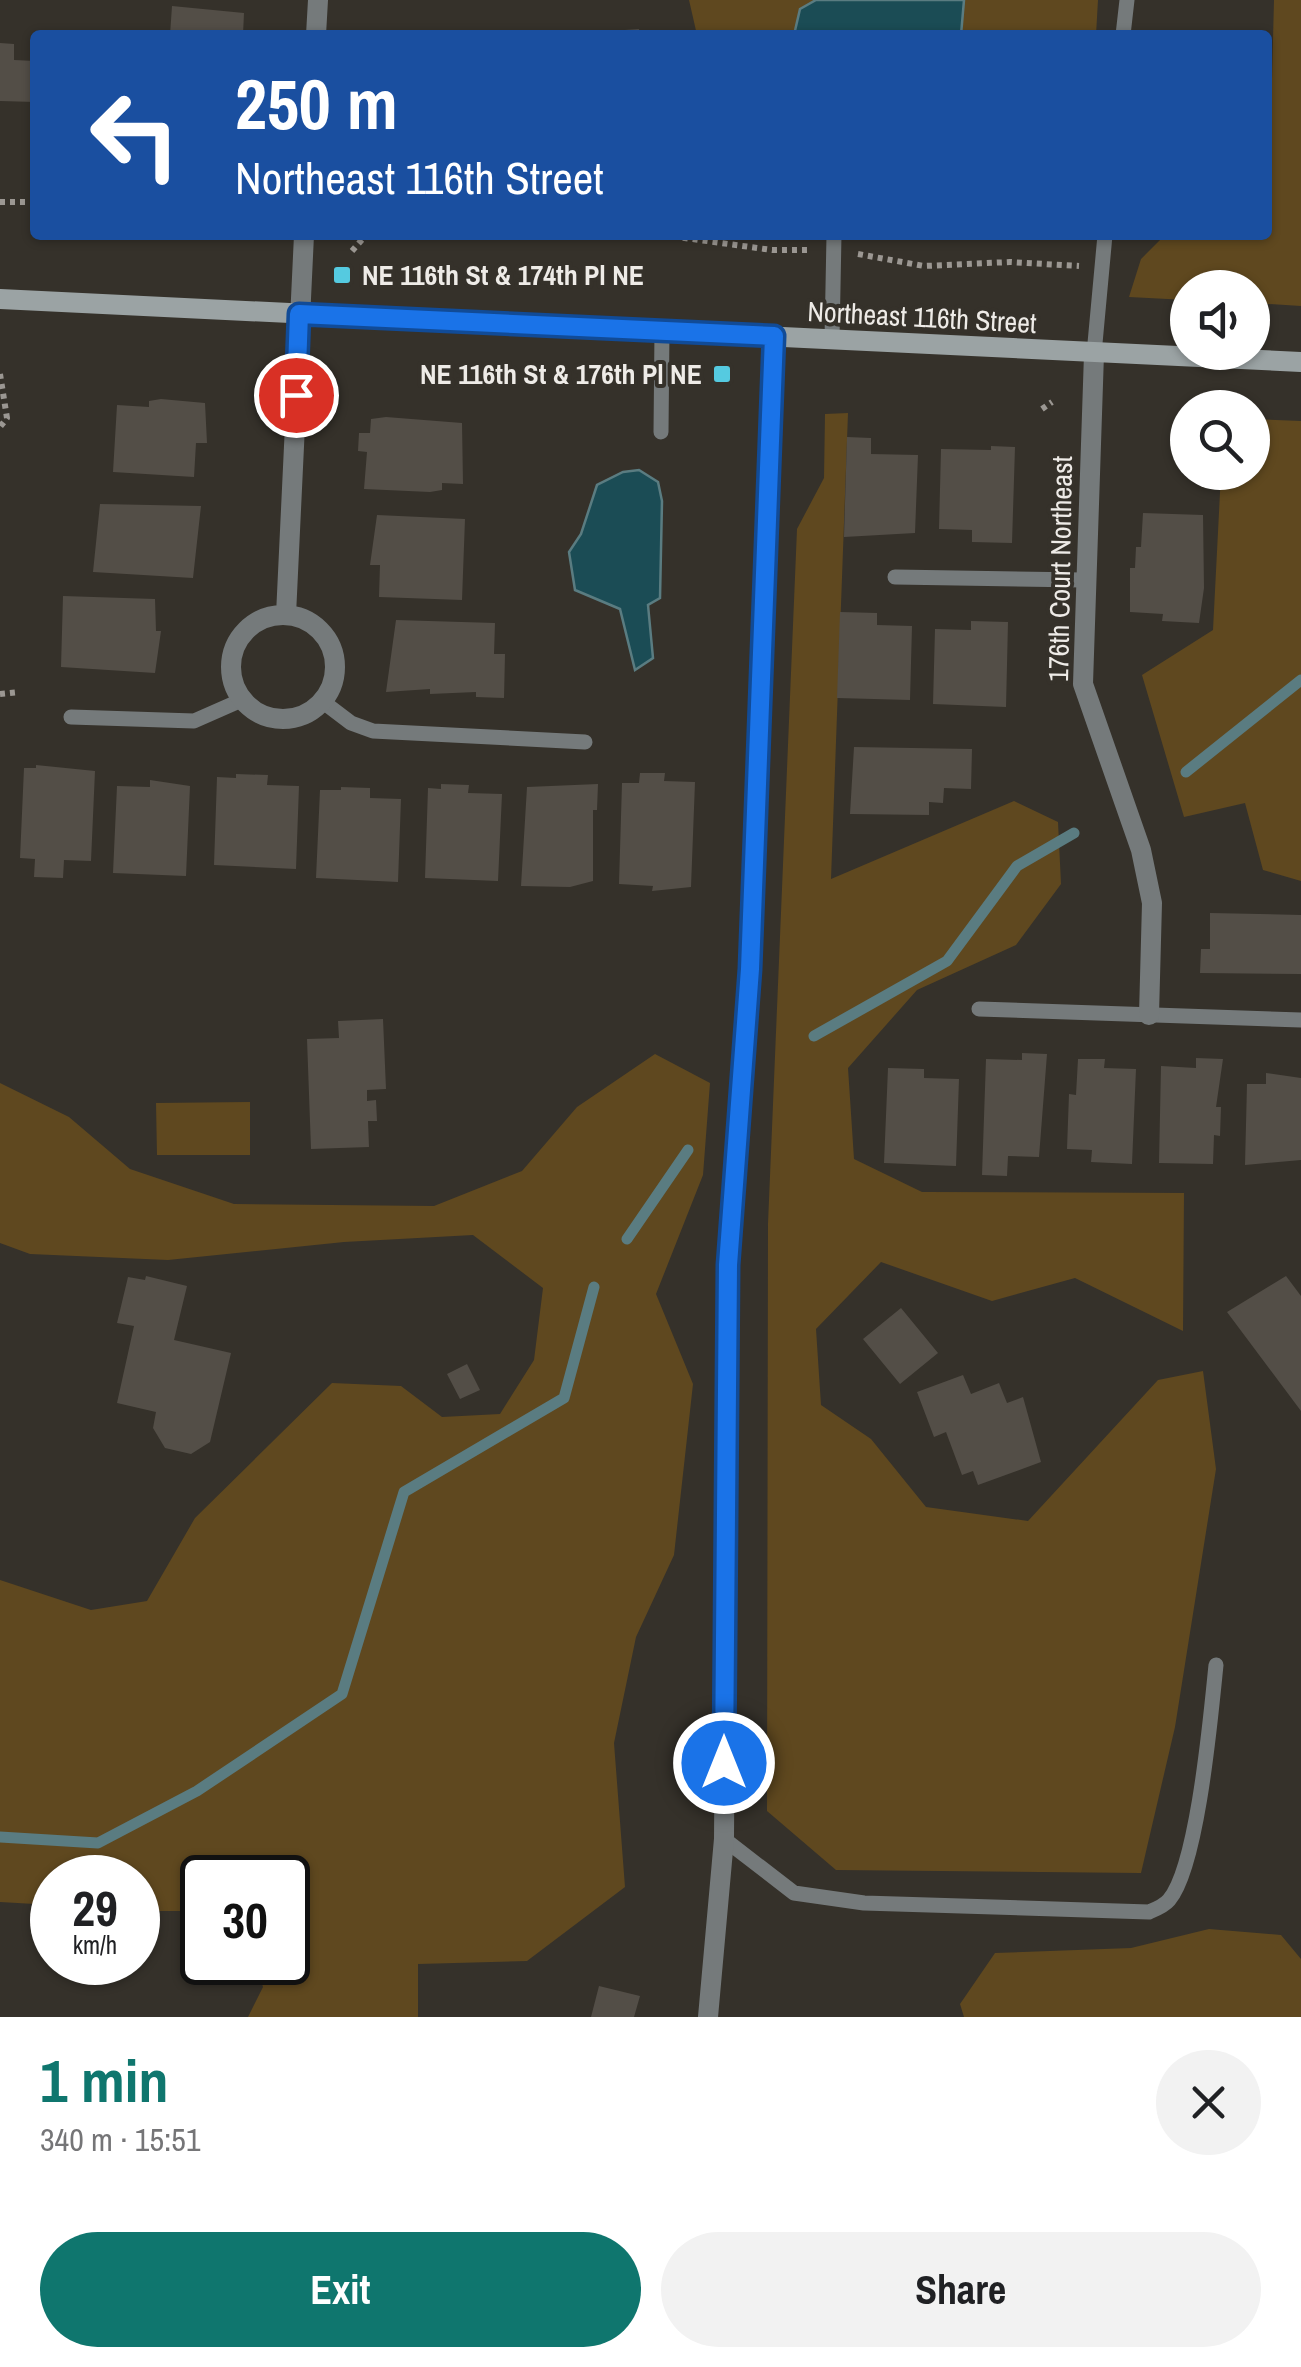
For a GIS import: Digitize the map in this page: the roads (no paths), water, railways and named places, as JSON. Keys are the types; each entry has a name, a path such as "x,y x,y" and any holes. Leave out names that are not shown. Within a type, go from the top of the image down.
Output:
{"street":[{"path":"316,30 318,0"},
{"path":"286,615 304,240"},
{"name":"Northeast 116th Street","path":"0,299 1301,362"},
{"path":"708,2017 724,1839 728,1265 750,969 774,336"},
{"name":"176th Court Northeast","path":"1094,354 1083,580 1083,684 1091,717 1141,850 1152,903 1149,1015"},
{"path":"286,615 316,626 334,654 332,686 322,701 297,717 280,719 264,715 244,699 233,680 235,648 255,622 286,615"}],"lane":[{"path":"1124,30 1127,0"},
{"path":"1094,354 1105,240"},
{"path":"832,340 833,243"},
{"path":"661,432 662,331"},
{"path":"895,576 1083,580"},
{"path":"71,717 194,721 244,699"},
{"path":"322,701 351,723 373,731 585,742"},
{"path":"979,1009 1301,1020"},
{"path":"724,1839 794,1892 864,1903 1149,1912 1168,1902 1178,1884 1206,1772 1216,1665"}],"water":[{"path":"816,0 964,0 961,30 795,30 800,9"},
{"path":"639,470 658,482 662,501 660,598 648,605 653,658 635,670 620,609 575,590 569,552 581,534 597,485 623,472"}],"waterway":[{"path":"1186,772 1301,680"},
{"path":"814,1036 947,961 1017,866 1074,833"},
{"path":"627,1239 688,1150"},
{"path":"0,1837 98,1843 197,1791 342,1694 404,1492 564,1398 594,1287"}],"place":[{"name":"NE 116th St & 174th Pl NE","path":"342,275"},
{"name":"NE 116th St & 176th Pl NE","path":"722,374"}]}
